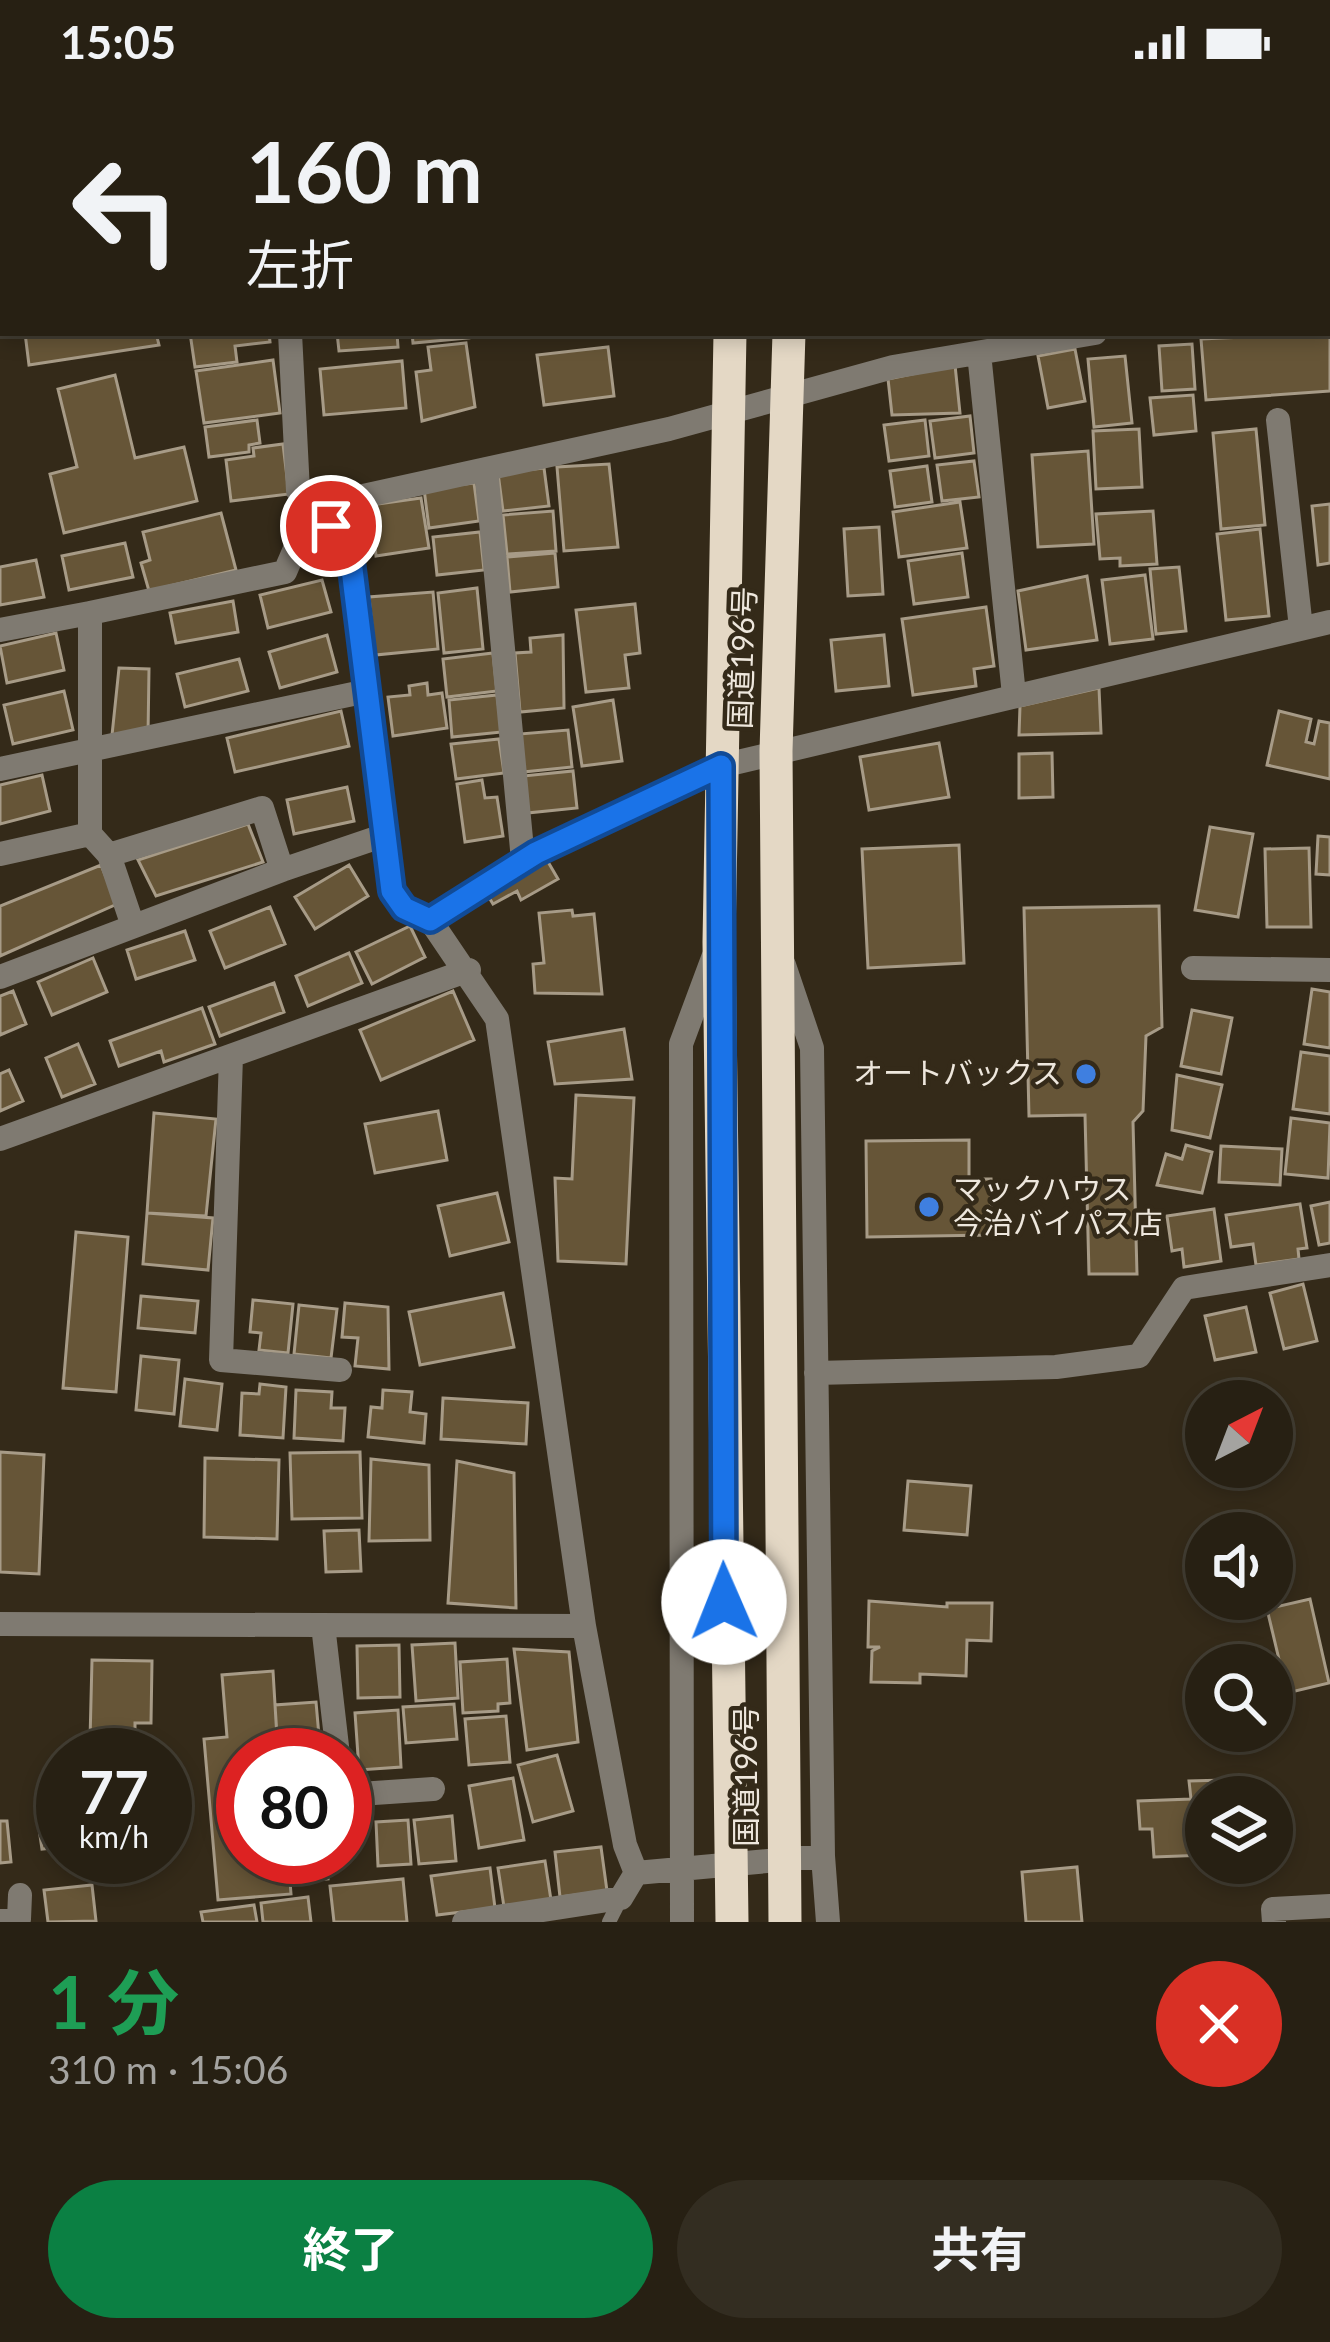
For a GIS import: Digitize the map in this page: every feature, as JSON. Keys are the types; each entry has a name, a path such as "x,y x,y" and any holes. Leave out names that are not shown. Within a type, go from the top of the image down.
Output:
{"highway":[{"name":"国道196号","path":"730,336 718,942 732,1922"},
{"name":"国道196号","path":"785,1922 776,751 789,336"}],"street":[{"path":"290,336 298,490 349,545 392,891 404,908 430,920 469,970 497,1018 584,1626 626,1845 636,1873 622,1898 464,1922"},
{"path":"313,506 730,411 893,367 1077,336"},
{"path":"980,352 1014,695"},
{"path":"1278,420 1301,628"},
{"path":"486,469 524,860"},
{"path":"0,630 285,572 313,506"},
{"path":"90,613 90,834 109,855 133,926"},
{"path":"430,920 524,860 721,766 1330,622"},
{"path":"0,769 367,691"},
{"path":"109,855 262,808 282,869"},
{"path":"0,854 90,834"},
{"path":"0,976 385,835"},
{"path":"776,940 812,1048 823,1856 828,1922"},
{"path":"682,1922 682,1044 718,942"},
{"path":"1193,968 1330,970"},
{"path":"0,1139 469,970"},
{"path":"232,1056 221,1360 340,1370"},
{"path":"816,1372 1056,1367 1139,1356 1184,1288 1330,1265"},
{"path":"0,1624 584,1626"},
{"path":"323,1625 335,1728"},
{"path":"372,1793 433,1789"},
{"path":"636,1873 823,1856"},
{"path":"0,1921 19,1919 20,1894"},
{"path":"1274,1922 1274,1909 1330,1906"}],"lane":[{"path":"609,1922 622,1898"}],"building":[{"path":"25,336 157,336 159,345 29,365"},
{"path":"190,336 269,336 270,342 235,346 237,362 195,367"},
{"path":"337,336 397,336 398,347 339,351"},
{"path":"412,336 469,336 469,338 413,343"},
{"path":"1330,336 1330,391 1206,400 1201,339"},
{"path":"466,343 475,407 422,421 416,372 431,370 428,347"},
{"path":"1192,344 1195,389 1162,391 1159,346"},
{"path":"608,347 614,396 544,405 537,355"},
{"path":"1075,349 1085,401 1048,408 1038,356"},
{"path":"1125,356 1132,423 1094,427 1088,359"},
{"path":"273,360 280,413 204,423 196,371"},
{"path":"402,361 406,408 324,415 320,369"},
{"path":"955,365 960,413 892,415 888,379"},
{"path":"115,375 135,458 184,447 197,501 64,533 50,474 77,467 58,389"},
{"path":"1193,395 1196,431 1154,435 1150,398"},
{"path":"970,416 974,453 935,458 930,421"},
{"path":"257,420 260,443 249,445 249,452 209,457 205,427"},
{"path":"925,420 929,456 889,461 884,425"},
{"path":"1139,429 1142,487 1096,489 1093,431"},
{"path":"1256,429 1265,525 1221,529 1213,433"},
{"path":"283,444 289,494 231,501 226,460 254,456 253,448"},
{"path":"1088,451 1094,544 1038,547 1032,455"},
{"path":"974,461 979,497 942,501 937,465"},
{"path":"609,464 618,547 564,551 557,467"},
{"path":"927,466 932,502 895,507 890,471"},
{"path":"544,468 549,506 503,511 498,473"},
{"path":"474,483 479,521 429,528 424,489"},
{"path":"421,498 429,548 376,556 375,546 355,549 349,508"},
{"path":"960,502 967,548 899,557 893,512"},
{"path":"1330,504 1330,563 1318,565 1312,506"},
{"path":"553,511 556,551 507,554 503,515"},
{"path":"1153,511 1157,564 1120,566 1120,558 1100,559 1096,514"},
{"path":"221,513 236,570 149,591 141,563 150,560 143,532"},
{"path":"879,527 883,594 848,596 844,529"},
{"path":"1260,529 1269,616 1226,620 1217,534"},
{"path":"480,532 484,570 437,575 433,537"},
{"path":"125,543 133,577 69,590 62,556"},
{"path":"555,553 558,587 510,592 507,557"},
{"path":"962,553 968,597 914,604 908,561"},
{"path":"36,560 44,597 0,605 0,567"},
{"path":"1179,567 1186,631 1156,634 1150,569"},
{"path":"1145,575 1153,639 1110,644 1102,580"},
{"path":"1087,576 1097,640 1026,650 1018,591"},
{"path":"322,580 331,612 268,628 260,595"},
{"path":"477,588 483,649 444,653 438,593"},
{"path":"433,592 438,649 375,655 369,597"},
{"path":"233,601 238,632 176,643 170,613"},
{"path":"635,604 640,653 625,655 629,688 586,692 576,610"},
{"path":"986,607 994,666 974,669 976,686 913,695 902,619"},
{"path":"56,633 64,670 7,683 0,646"},
{"path":"327,635 337,672 280,688 269,652"},
{"path":"563,635 564,708 520,712 515,653 531,652 530,638"},
{"path":"884,635 889,686 836,691 831,640"},
{"path":"493,653 497,691 447,697 443,659"},
{"path":"239,659 248,691 185,707 177,674"},
{"path":"119,668 149,669 148,736 112,735"},
{"path":"427,683 428,695 442,693 447,728 393,736 388,697 410,695 409,686"},
{"path":"1099,688 1101,733 1019,735 1020,706"},
{"path":"64,691 73,730 13,744 4,705"},
{"path":"497,695 502,732 452,737 449,700"},
{"path":"613,700 622,761 582,766 573,707"},
{"path":"341,711 349,746 235,772 227,738"},
{"path":"1279,711 1311,719 1306,742 1314,744 1319,721 1330,723 1330,779 1267,765"},
{"path":"568,730 572,767 523,772 519,734"},
{"path":"499,739 504,773 456,779 451,744"},
{"path":"939,743 949,797 869,810 860,757"},
{"path":"1052,753 1053,797 1019,798 1019,754"},
{"path":"573,771 577,808 527,813 523,776"},
{"path":"42,775 50,811 0,824 0,785"},
{"path":"482,780 485,798 497,797 503,836 465,842 457,784"},
{"path":"347,787 354,821 294,834 287,800"},
{"path":"248,824 263,862 156,896 138,860"},
{"path":"1210,827 1253,834 1238,917 1195,910"},
{"path":"1318,836 1330,837 1330,875 1316,874"},
{"path":"959,845 964,963 868,968 862,849"},
{"path":"1309,848 1311,927 1267,927 1265,849"},
{"path":"544,855 558,879 521,900 517,891 493,904 484,889"},
{"path":"101,865 117,904 0,956 0,906"},
{"path":"349,865 368,896 315,929 295,897"},
{"name":"オートバックス","path":"1159,906 1162,1027 1146,1036 1143,1111 1133,1122 1137,1274 1089,1274 1085,1115 1029,1116 1024,908"},
{"path":"270,907 285,944 225,968 210,931"},
{"path":"572,910 573,916 594,914 602,994 535,993 533,964 544,963 539,913"},
{"path":"410,926 425,957 372,984 356,952"},
{"path":"185,931 195,960 136,979 127,950"},
{"path":"349,953 362,983 308,1006 296,976"},
{"path":"93,958 107,992 52,1015 38,982"},
{"path":"274,983 284,1012 220,1036 209,1007"},
{"path":"1312,989 1330,992 1330,1048 1304,1044"},
{"path":"13,991 26,1024 0,1035 0,996"},
{"path":"453,991 474,1040 381,1080 360,1030"},
{"path":"202,1008 215,1044 164,1062 161,1051 119,1066 110,1041"},
{"path":"1192,1010 1232,1018 1221,1074 1181,1066"},
{"path":"624,1029 632,1079 555,1084 548,1042"},
{"path":"78,1044 95,1084 62,1097 46,1058"},
{"path":"1301,1052 1330,1056 1330,1114 1293,1109"},
{"path":"9,1070 23,1101 0,1111 0,1074"},
{"path":"1177,1075 1222,1085 1210,1138 1172,1130"},
{"path":"576,1095 634,1098 626,1264 558,1261 555,1178 572,1179"},
{"path":"438,1111 447,1160 375,1173 365,1124"},
{"path":"154,1113 216,1119 206,1216 147,1213"},
{"path":"1291,1118 1330,1123 1328,1178 1285,1174"},
{"name":"マックハウス 今治バイパス店","path":"969,1140 969,1179 991,1179 991,1235 867,1237 866,1141"},
{"path":"1186,1145 1212,1152 1202,1193 1157,1185 1166,1154 1182,1159"},
{"path":"1221,1146 1282,1149 1280,1185 1219,1182"},
{"path":"497,1193 509,1242 450,1256 438,1206"},
{"path":"1330,1202 1330,1243 1319,1245 1311,1206"},
{"path":"1300,1204 1307,1248 1298,1249 1299,1259 1256,1265 1253,1244 1231,1247 1226,1215"},
{"path":"1214,1209 1221,1261 1184,1267 1182,1249 1172,1251 1167,1216"},
{"path":"147,1213 213,1218 208,1270 143,1264"},
{"path":"76,1232 128,1237 116,1392 63,1388"},
{"path":"1303,1284 1317,1341 1284,1349 1270,1293"},
{"path":"503,1293 514,1347 420,1365 409,1312"},
{"path":"141,1296 198,1301 195,1333 138,1328"},
{"path":"253,1300 293,1304 288,1353 259,1350 261,1333 250,1332"},
{"path":"345,1303 388,1307 389,1369 355,1366 358,1338 342,1337"},
{"path":"299,1305 337,1309 331,1358 294,1354"},
{"path":"1246,1307 1256,1352 1215,1360 1205,1316"},
{"path":"141,1356 179,1360 174,1414 136,1410"},
{"path":"185,1379 222,1384 217,1430 180,1426"},
{"path":"260,1384 286,1387 283,1438 240,1435 242,1393 259,1394"},
{"path":"296,1390 332,1392 331,1408 345,1408 343,1441 294,1438"},
{"path":"383,1390 412,1392 410,1412 426,1414 424,1443 368,1437 371,1407 382,1408"},
{"path":"443,1398 528,1403 526,1444 441,1439"},
{"path":"0,1452 44,1455 39,1574 0,1572"},
{"path":"360,1452 362,1518 292,1519 290,1453"},
{"path":"205,1458 279,1460 277,1539 204,1537"},
{"path":"371,1459 429,1465 430,1540 369,1541"},
{"path":"457,1461 514,1473 516,1608 448,1603"},
{"path":"908,1481 971,1486 967,1535 904,1530"},
{"path":"359,1530 361,1571 326,1572 324,1531"},
{"path":"1310,1599 1329,1683 1293,1692 1293,1644 1275,1644 1270,1620 1293,1620 1293,1603"},
{"path":"869,1601 947,1607 947,1603 992,1603 991,1641 967,1640 966,1676 920,1674 920,1683 871,1682 872,1651 880,1647 868,1647"},
{"path":"455,1643 458,1698 416,1701 412,1645"},
{"path":"399,1645 400,1697 358,1698 357,1646"},
{"path":"514,1649 569,1652 578,1742 527,1750"},
{"path":"507,1659 510,1703 498,1704 498,1711 463,1713 460,1662"},
{"path":"92,1660 152,1661 151,1723 135,1723 135,1728 90,1728"},
{"path":"273,1671 276,1728 226,1728 222,1675"},
{"path":"316,1702 318,1728 277,1728 275,1705"},
{"path":"454,1704 457,1739 406,1743 403,1707"},
{"path":"398,1710 401,1767 372,1769 372,1728 356,1728 355,1713"},
{"path":"506,1716 510,1762 469,1765 465,1719"},
{"path":"216,1738 216,1877 204,1739"},
{"path":"557,1755 573,1811 533,1822 518,1765"},
{"path":"513,1778 524,1840 479,1848 469,1786"},
{"path":"1185,1799 1185,1856 1154,1857 1152,1829 1140,1829 1138,1801"},
{"path":"452,1816 456,1861 419,1864 414,1820"},
{"path":"408,1820 411,1864 378,1866 376,1822"},
{"path":"0,1821 7,1821 11,1862 0,1863"},
{"path":"601,1847 607,1891 560,1897 555,1852"},
{"path":"545,1861 551,1900 504,1907 498,1868"},
{"path":"1077,1867 1082,1922 1026,1922 1022,1872"},
{"path":"490,1868 495,1908 437,1915 431,1876"},
{"path":"403,1879 407,1922 334,1922 330,1886"},
{"path":"217,1884 290,1884 291,1894 218,1900"},
{"path":"92,1885 96,1921 48,1922 44,1890"},
{"path":"308,1897 311,1922 263,1922 261,1903"},
{"path":"254,1905 257,1922 203,1922 201,1912"}],"place":[{"name":"オートバックス","path":"1086,1074"},
{"name":"マックハウス 今治バイパス店","path":"929,1207"}],"route":[{"path":"331,526 349,545 392,891 404,908 430,920 483,882 536,853 721,766 718,942 724,1602"}]}
